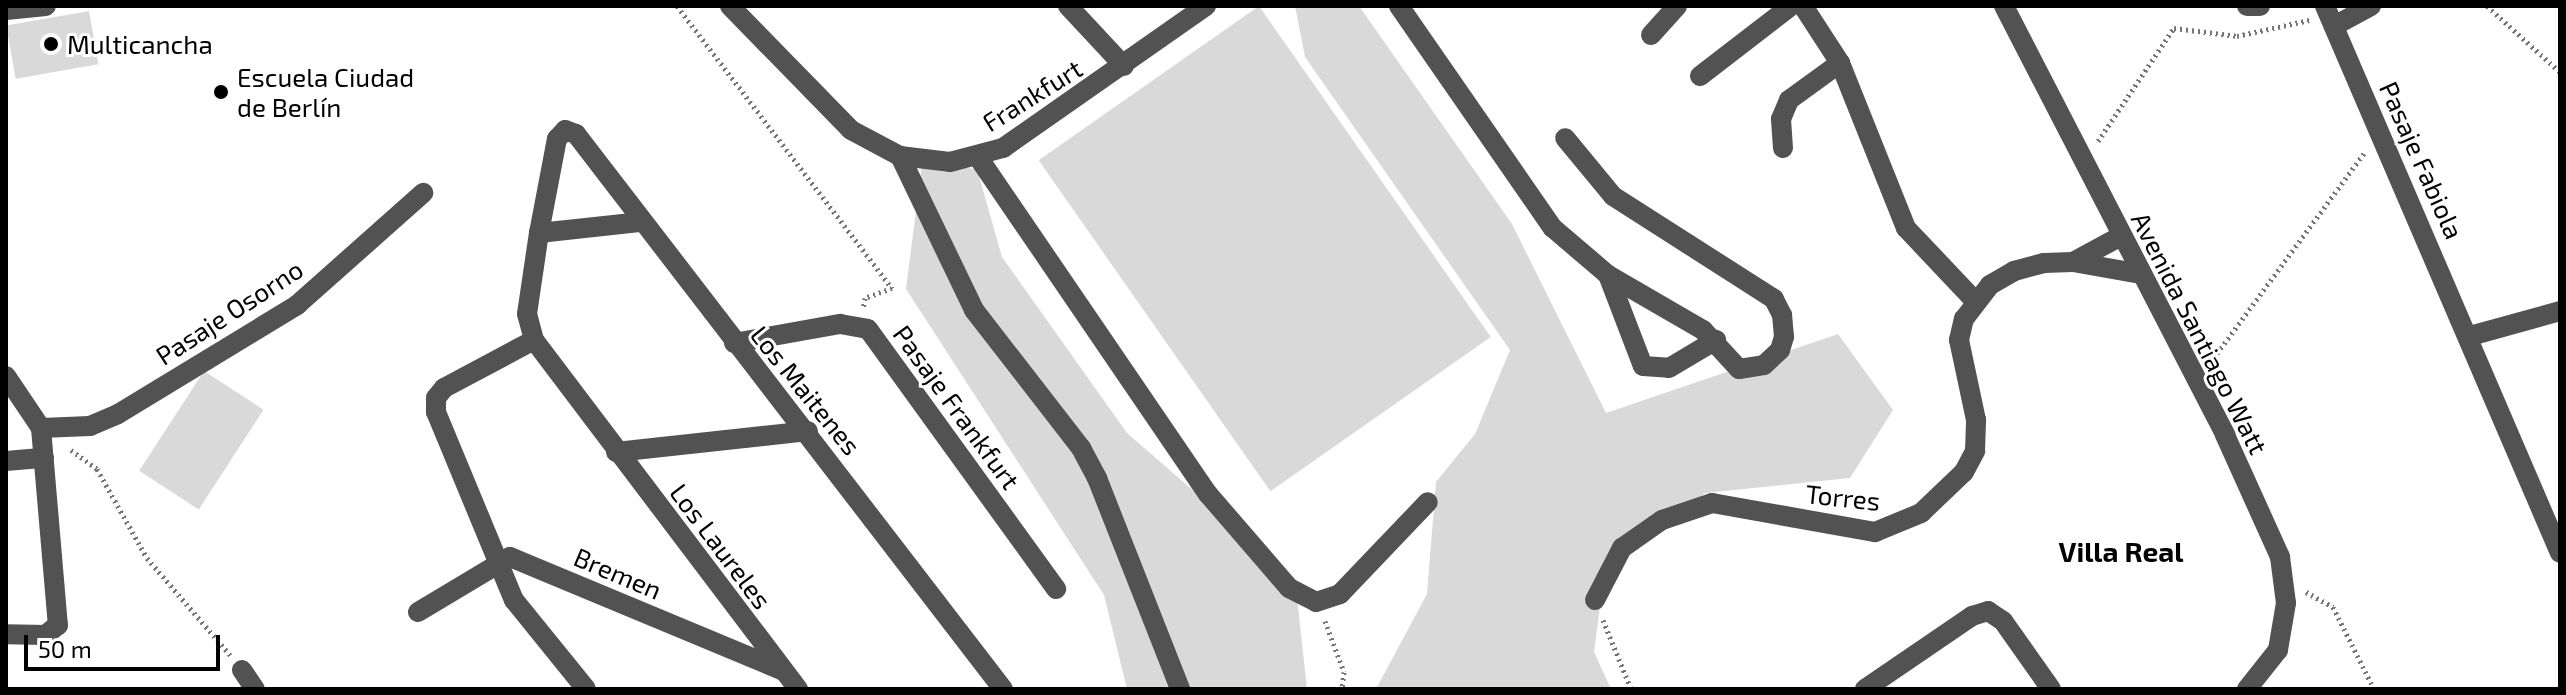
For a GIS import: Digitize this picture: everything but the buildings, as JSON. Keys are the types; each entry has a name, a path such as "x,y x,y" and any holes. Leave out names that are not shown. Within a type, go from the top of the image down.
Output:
{"street":[{"path":"6,10 46,6"},
{"name":"Frankfurt","path":"730,6 851,130 900,156 950,162 1003,148 1206,6"},
{"path":"1068,6 1124,66"},
{"path":"1399,6 1553,228 1608,275 1716,340 1739,369 1757,369 1780,350 1782,315 1763,290 1613,196 1565,138"},
{"path":"1651,35 1677,6"},
{"path":"1700,76 1791,6"},
{"path":"1803,6 1840,63 1906,228 1976,302"},
{"name":"Avenida Santiago Watt","path":"2004,6 2198,380 2271,537 2284,581 2278,650 2247,689"},
{"path":"2247,6 2260,6"},
{"path":"2330,16 2371,6"},
{"name":"Pasaje Fabiola","path":"2330,16 2470,336 2560,553"},
{"path":"1783,148 1781,119 1789,100 1840,63"},
{"name":"Los Maitenes","path":"565,130 576,134 734,343 808,431 1003,689"},
{"name":"Los Laureles","path":"565,130 557,139 527,314 534,340 784,671"},
{"path":"900,156 974,310 1081,448 1097,478 1180,689"},
{"path":"978,157 1064,290 1208,494 1289,588 1316,602 1340,594 1428,502"},
{"name":"Pasaje Osorno","path":"41,428 90,426 118,414 285,313 423,193"},
{"path":"539,233 641,222"},
{"name":"Torres","path":"2073,262 2121,236"},
{"name":"Torres","path":"1595,600 1622,548 1662,520 1712,503 1875,532 1921,513 1964,472 1975,451 1976,420 1959,340 1976,302 1990,285 2014,271 2073,262 2142,274"},
{"path":"1608,275 1643,366 1669,368 1716,340"},
{"path":"2470,336 2560,311"},
{"name":"Pasaje Frankfurt","path":"734,343 840,324 860,326 875,336 1056,589"},
{"path":"534,340 444,388 436,398 436,412 514,600 586,689"},
{"path":"6,376 14,401 41,428 58,625 45,635 6,634"},
{"name":"Los Laureles","path":"616,452 808,431"},
{"path":"6,461 44,458"},
{"path":"418,612 499,559"},
{"name":"Bremen","path":"499,559 522,561 784,671 798,689"},
{"path":"1865,689 1972,616 1988,611 2003,621 2051,689"},
{"path":"242,670 255,689"}],"path":[{"path":"677,6 892,288 865,298 860,326"},
{"path":"2487,6 2560,72"},
{"path":"2083,163 2174,28 2237,36 2330,16"},
{"path":"2198,380 2380,131"},
{"path":"41,428 97,469 147,558 242,670"},
{"path":"2284,581 2333,607 2374,689"},
{"path":"1595,600 1631,689"},
{"path":"1316,602 1334,638 1344,672 1342,689"}],"shaded area":[{"path":"1259,6 1491,337 1270,491 1039,160"},
{"path":"1295,6 1359,6 1512,224 1606,413 1838,334 1893,410 1850,478 1705,493 1605,570 1594,652 1611,689 1376,689 1427,594 1436,482 1475,434 1510,350 1305,57"},
{"name":"Multicancha","path":"89,11 98,64 16,79 6,26"},
{"path":"922,164 977,169 1002,257 1127,433 1295,579 1307,689 1127,689 1104,595 906,289"},
{"path":"204,371 264,410 199,509 139,471"}],"place":[{"name":"Multicancha","path":"51,44"},
{"name":"Escuela Ciudad de Berlín","path":"221,92"}],"district":[{"name":"Villa Real","path":"2121,551"}]}
